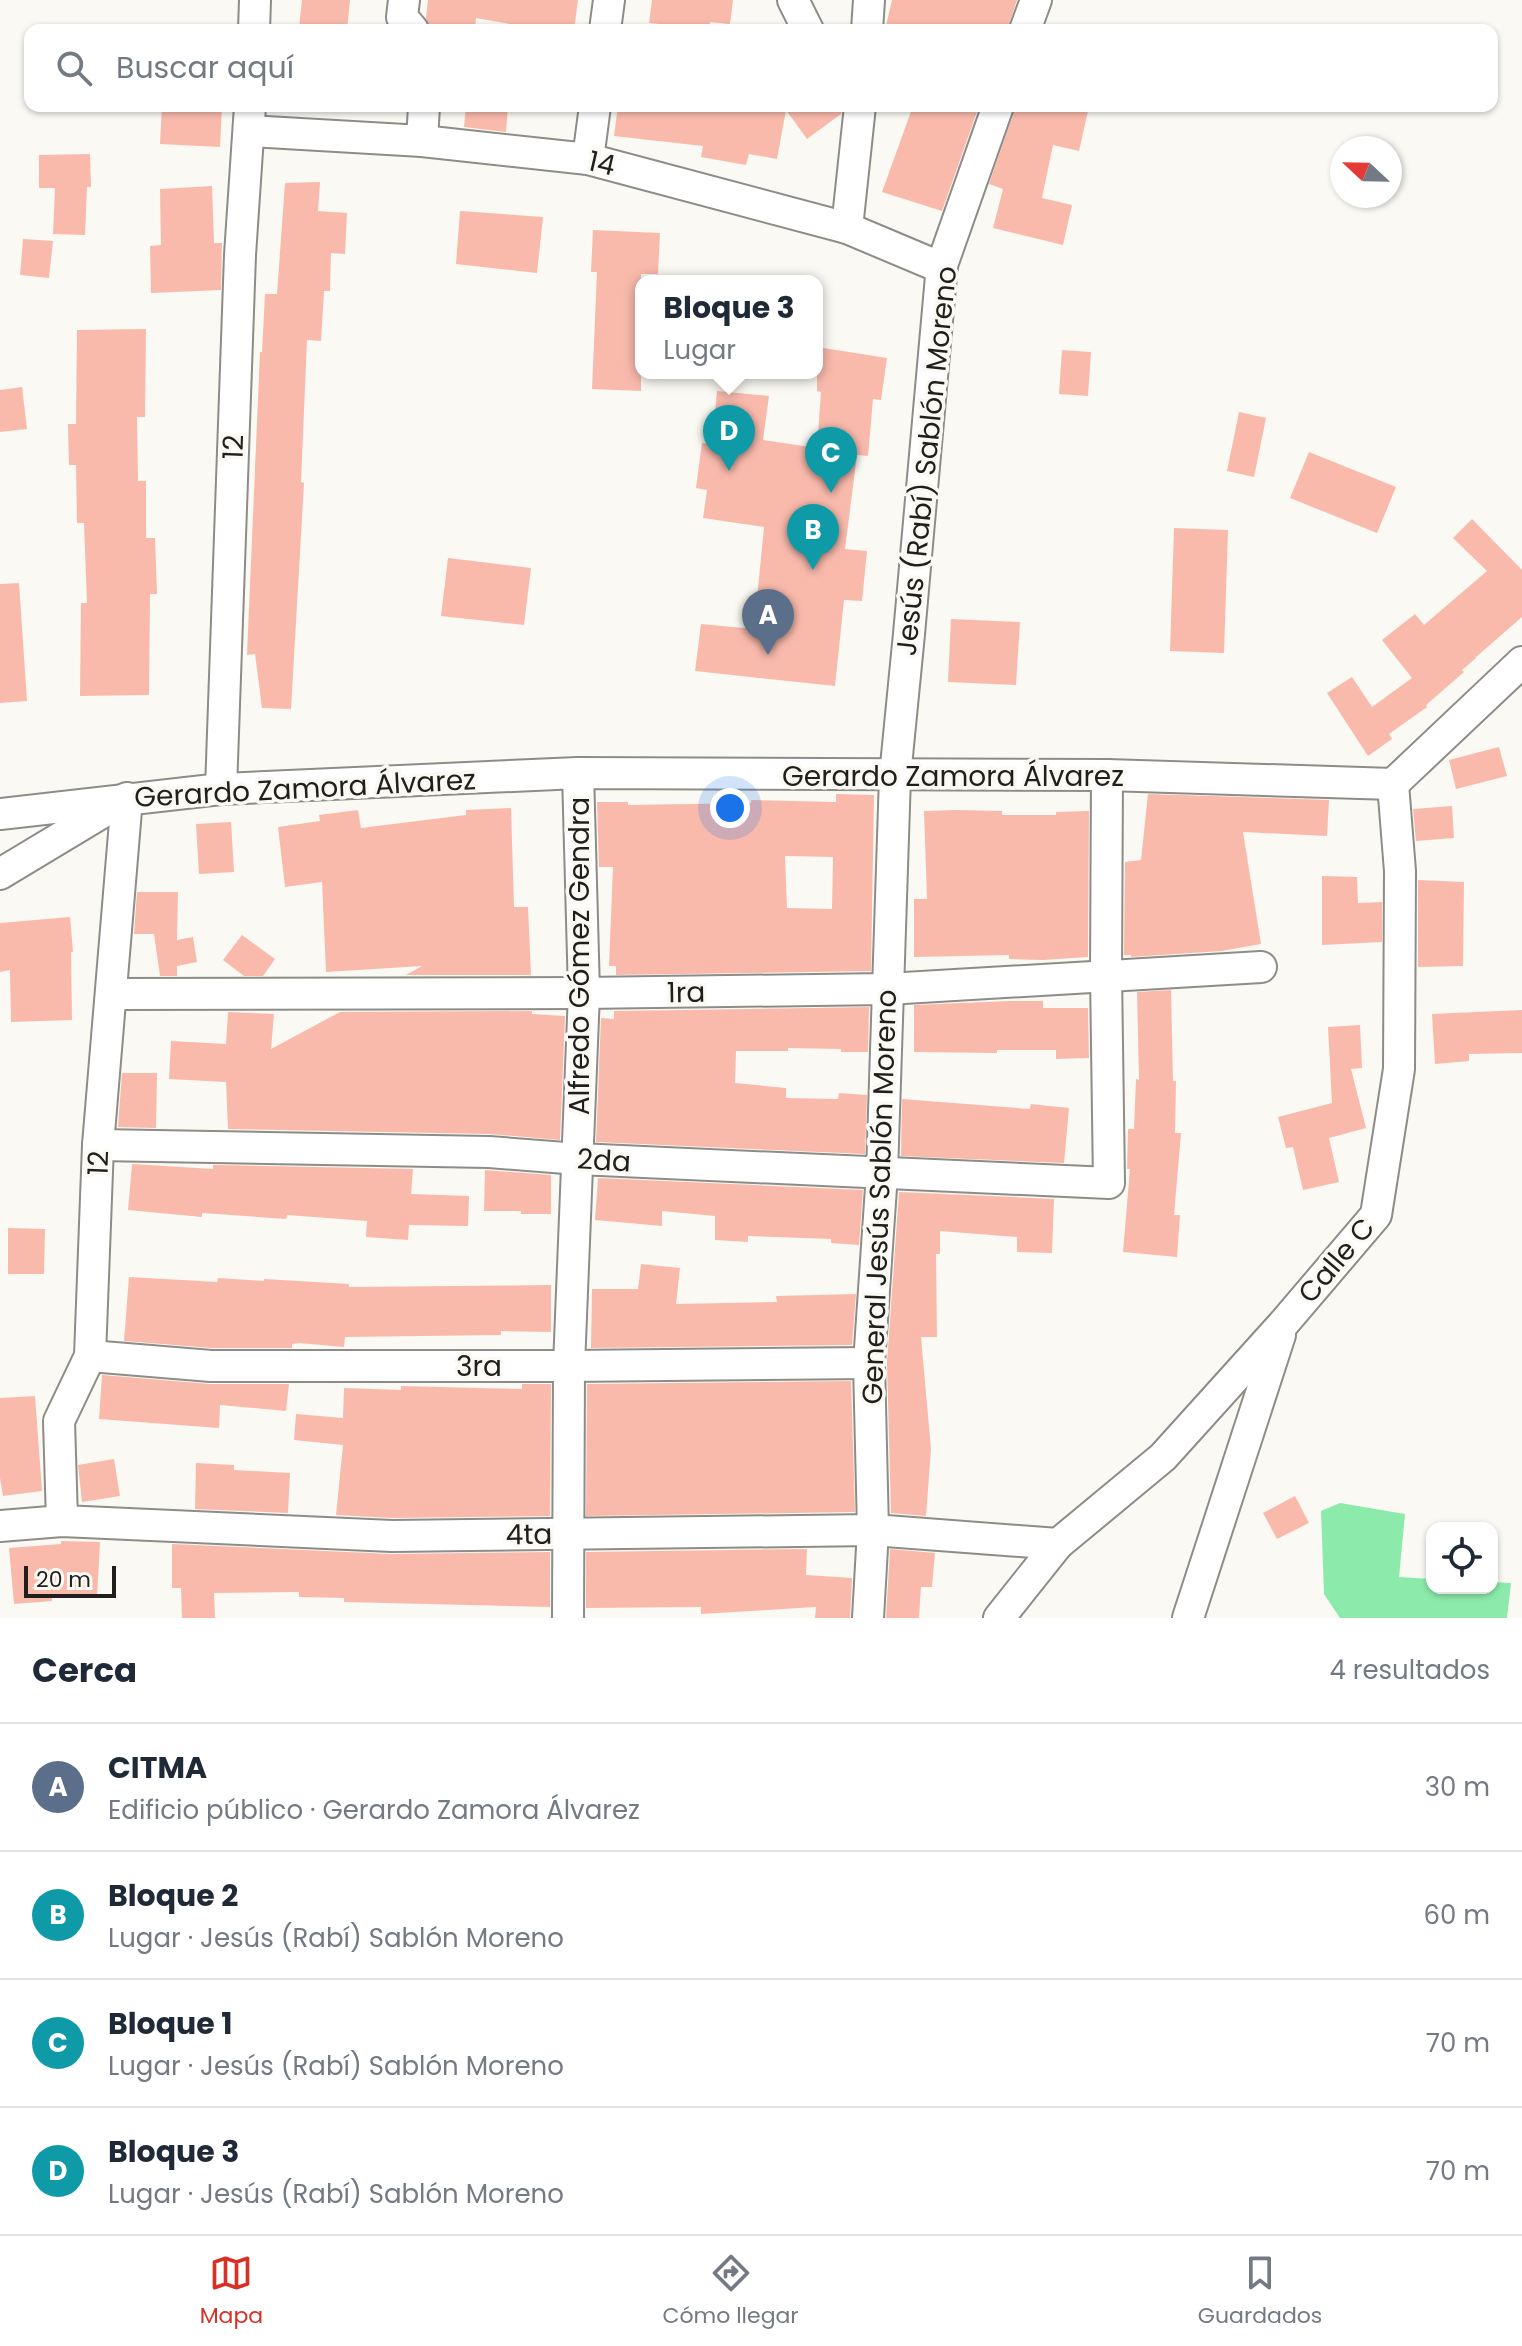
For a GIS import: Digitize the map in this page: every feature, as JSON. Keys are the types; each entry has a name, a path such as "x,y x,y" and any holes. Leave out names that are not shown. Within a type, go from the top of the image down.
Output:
{"street":[{"path":"254,24 255,0"},
{"path":"404,0 402,17 408,24"},
{"path":"606,24 609,0"},
{"path":"793,0 805,24"},
{"path":"867,24 869,0"},
{"path":"1027,24 1036,0"},
{"path":"422,141 424,112"},
{"path":"588,159 594,112"},
{"name":"Jesús (Rabí) Sablón Moreno","path":"895,776 942,268 996,112"},
{"path":"847,228 855,115"},
{"name":"14","path":"249,118 588,159 847,228 942,268"},
{"name":"12","path":"221,789 240,255 249,118"},
{"path":"1393,784 1522,662"},
{"name":"Gerardo Zamora Álvarez","path":"0,814 221,789 578,773 1107,775 1393,784"},
{"name":"Alfredo Gómez Gendra","path":"568,1618 569,1366 584,993 578,773"},
{"path":"1106,975 1107,775"},
{"name":"General Jesús Sablón Moreno","path":"868,1618 873,1530 869,1363 882,1173 895,776"},
{"name":"Calle C","path":"999,1618 1058,1544 1163,1457 1376,1215 1399,1069 1400,871 1393,784"},
{"path":"0,874 127,798"},
{"name":"12","path":"62,1521 59,1421 90,1356 98,1145 127,798"},
{"name":"1ra","path":"111,994 887,989 1261,967"},
{"name":"2da","path":"98,1145 489,1152 578,1159 1109,1183 1106,975"},
{"path":"1188,1618 1284,1323"},
{"name":"3ra","path":"90,1356 211,1366 869,1363"},
{"name":"4ta","path":"0,1526 62,1521 392,1536 873,1530 1058,1544"}],"green space":[{"path":"1340,1503 1405,1514 1399,1577 1426,1579 1426,1594 1498,1594 1498,1582 1511,1583 1507,1618 1340,1618 1324,1594 1321,1511"}],"building":[{"path":"302,0 350,0 348,24 299,24"},
{"path":"428,0 578,0 575,24 510,24 476,18 476,24 428,24"},
{"path":"652,0 733,0 730,24 649,23"},
{"path":"892,0 1017,0 1009,24 886,24"},
{"path":"162,112 222,112 220,147 160,144"},
{"path":"465,112 508,112 506,132 464,127"},
{"path":"617,112 786,112 777,159 749,154 746,165 701,157 703,146 614,136"},
{"path":"787,112 841,112 841,114 807,139"},
{"path":"911,112 977,112 942,211 882,192"},
{"path":"1014,112 1088,112 1079,151 1053,145 1042,198 1072,205 1063,245 993,228 1003,189 989,184"},
{"path":"90,154 91,187 87,187 85,235 53,234 55,188 39,188 39,155"},
{"path":"320,182 318,211 347,213 345,254 331,253 330,291 324,291 321,341 307,340 301,482 304,483 291,709 262,708 255,654 247,655 265,294 277,294 285,183"},
{"path":"212,186 214,243 222,243 221,290 151,293 150,246 161,245 160,189"},
{"path":"460,211 543,217 537,273 456,264"},
{"path":"593,230 660,233 658,274 635,275 635,379 641,379 641,391 592,389 597,272 591,272"},
{"path":"23,239 53,241 49,278 20,275"},
{"path":"146,329 145,417 137,417 138,481 146,481 146,538 155,538 157,594 150,594 149,695 80,696 81,603 87,603 84,523 77,523 76,465 69,465 68,424 76,424 77,330"},
{"path":"823,348 887,358 881,400 873,399 868,456 857,455 845,549 867,551 862,601 844,600 835,686 695,671 701,624 754,629 764,527 703,518 707,490 696,488 702,443 712,444 717,391 769,396 763,440 817,448 821,392 817,391 817,379 823,379"},
{"path":"1062,350 1091,352 1088,396 1059,394"},
{"path":"22,387 27,429 0,432 0,390"},
{"path":"1239,412 1266,418 1254,477 1227,471"},
{"path":"1309,452 1396,487 1377,533 1290,498"},
{"path":"1472,519 1522,570 1522,617 1475,655 1476,658 1462,670 1464,672 1427,707 1389,734 1392,739 1368,756 1327,693 1352,677 1372,707 1412,678 1382,640 1415,614 1424,625 1487,571 1453,538"},
{"path":"1174,528 1228,530 1224,653 1170,651"},
{"path":"448,558 531,568 524,625 441,616"},
{"path":"19,583 27,701 0,703 0,584"},
{"path":"951,619 1020,622 1016,685 948,682"},
{"path":"1499,747 1507,776 1456,789 1449,760"},
{"path":"836,794 874,795 871,971 616,975 616,966 609,966 613,867 599,867 597,802 628,802 628,805 751,803 751,800 836,802","holes":["785,856 833,857 832,909 787,908"]},
{"path":"1148,794 1329,800 1327,836 1243,832 1261,944 1221,951 1124,955 1125,862 1141,860"},
{"path":"1452,806 1454,838 1416,841 1413,809"},
{"path":"511,808 514,907 528,907 531,975 406,975 422,966 326,972 322,882 285,887 278,827 320,821 319,815 358,810 361,828 466,815 466,810"},
{"path":"924,811 1002,811 1002,815 1056,815 1056,812 1089,811 1088,957 1043,960 1009,959 1009,955 914,957 914,899 927,899"},
{"path":"231,822 234,872 199,874 196,824"},
{"path":"1322,876 1357,877 1358,903 1382,902 1382,942 1322,945"},
{"path":"1418,880 1464,882 1463,966 1418,967"},
{"path":"137,892 178,892 177,940 193,937 197,962 177,966 177,976 160,976 154,934 134,934"},
{"path":"70,917 72,1020 11,1022 10,970 0,972 0,923"},
{"path":"242,935 275,959 263,976 244,976 223,960"},
{"path":"1171,990 1173,1081 1176,1081 1175,1133 1181,1133 1174,1215 1180,1215 1177,1257 1123,1252 1130,1169 1127,1169 1128,1129 1134,1129 1136,1079 1139,1080 1137,992"},
{"path":"1043,1001 1043,1008 1088,1008 1089,1058 1056,1059 1056,1050 914,1052 914,1005"},
{"path":"869,1007 868,1052 788,1048 788,1051 736,1051 735,1083 786,1088 786,1098 838,1099 839,1093 867,1095 865,1154 596,1142 601,1018 614,1019 614,1011"},
{"path":"1522,1010 1522,1053 1469,1054 1469,1061 1435,1064 1432,1014"},
{"path":"532,1011 532,1014 565,1016 560,1140 489,1134 228,1129 226,1082 169,1079 171,1041 226,1044 228,1012 274,1014 271,1049 340,1012"},
{"path":"1360,1025 1362,1068 1351,1069 1366,1128 1329,1138 1339,1182 1303,1190 1293,1147 1286,1148 1278,1117 1332,1103 1328,1027"},
{"path":"122,1073 157,1073 156,1128 118,1127"},
{"path":"902,1099 1030,1109 1031,1104 1069,1108 1064,1163 901,1156"},
{"path":"132,1164 213,1169 213,1165 413,1169 411,1194 469,1196 468,1226 409,1225 408,1240 366,1237 367,1221 287,1215 286,1219 202,1213 202,1217 128,1210"},
{"path":"485,1170 551,1175 551,1214 484,1211"},
{"path":"598,1178 863,1190 859,1245 831,1243 831,1239 748,1236 748,1242 715,1240 715,1216 662,1211 662,1226 595,1220"},
{"path":"899,1192 1054,1199 1052,1253 1017,1252 1017,1237 940,1231 940,1254 936,1254 937,1337 921,1337 931,1449 926,1516 891,1513 887,1363"},
{"path":"8,1228 45,1229 44,1274 8,1274"},
{"path":"641,1264 680,1268 676,1304 777,1302 776,1296 856,1294 852,1345 591,1348 592,1289 638,1289"},
{"path":"129,1277 217,1282 218,1278 264,1279 349,1284 349,1287 551,1285 551,1332 345,1337 344,1347 299,1343 292,1344 292,1348 212,1348 124,1341"},
{"path":"102,1375 210,1384 289,1384 286,1411 220,1405 219,1428 99,1419"},
{"path":"851,1381 855,1512 586,1516 587,1384"},
{"path":"522,1384 551,1384 550,1516 392,1518 336,1515 343,1445 294,1440 296,1414 343,1418 344,1388 522,1389"},
{"path":"35,1396 42,1491 3,1496 0,1478 0,1398"},
{"path":"114,1459 120,1496 82,1502 78,1465"},
{"path":"196,1463 234,1465 234,1470 290,1473 288,1513 195,1509"},
{"path":"1295,1496 1309,1523 1277,1539 1263,1513"},
{"path":"61,1541 100,1542 97,1598 52,1596 52,1601 14,1604 9,1548 61,1544"},
{"path":"172,1544 391,1554 550,1552 550,1607 344,1602 344,1598 299,1597 299,1592 214,1593 215,1618 182,1618 181,1588 172,1588"},
{"path":"807,1549 806,1575 852,1578 850,1618 815,1618 816,1607 701,1614 701,1607 586,1608 586,1552"},
{"path":"890,1549 935,1553 932,1587 921,1587 919,1618 886,1618"}],"place":[{"name":"Bloque 3","path":"729,471"},
{"name":"Bloque 1","path":"831,493"},
{"name":"Bloque 2","path":"813,570"},
{"name":"CITMA","path":"768,655"}]}
